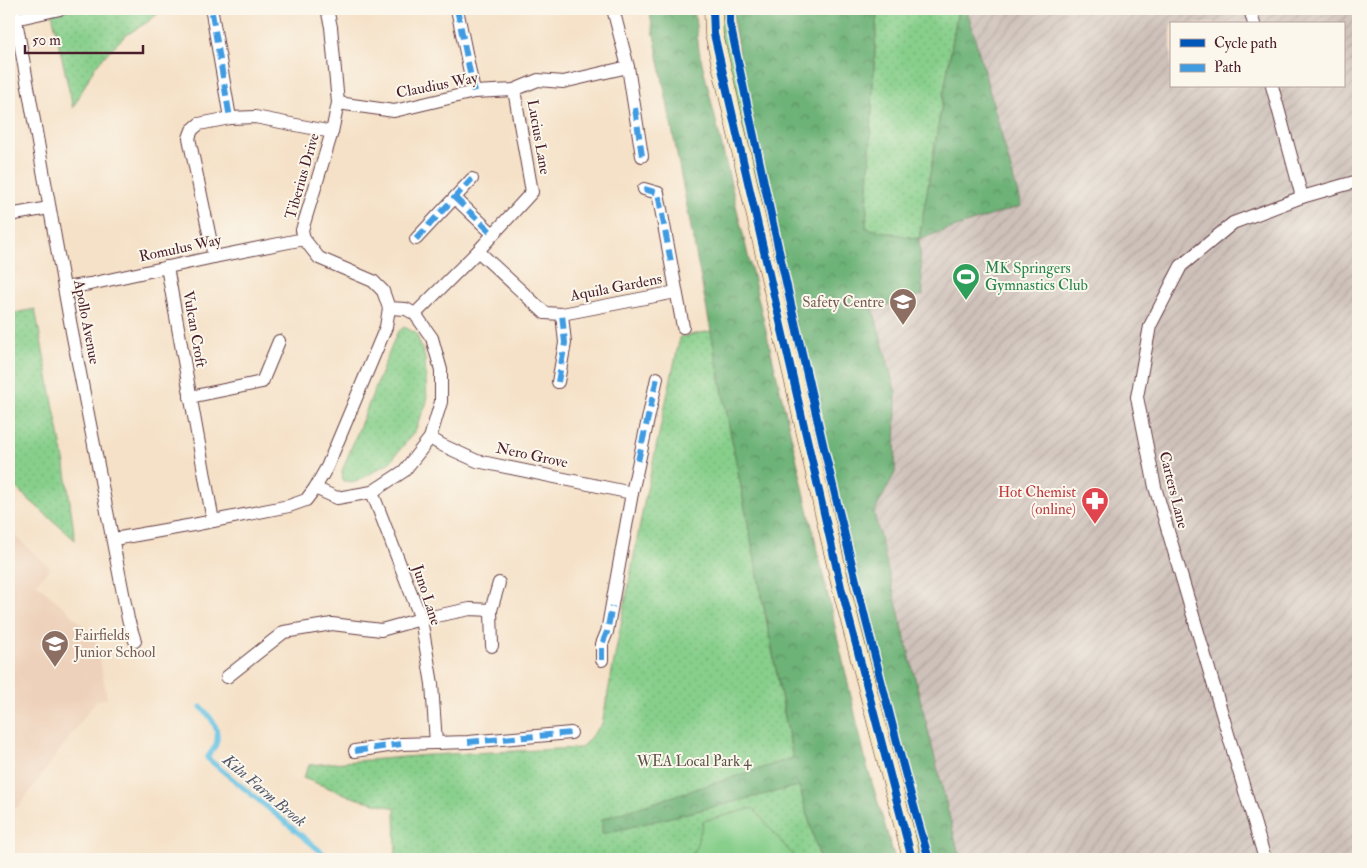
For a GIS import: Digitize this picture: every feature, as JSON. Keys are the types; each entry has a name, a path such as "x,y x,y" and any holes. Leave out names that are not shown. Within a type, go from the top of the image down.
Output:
{"street":[{"path":"14,14 60,9"},
{"name":"Tiberius Drive","path":"327,9 331,27 338,103 332,132 302,230 304,239 319,258 373,281 383,290 389,308"},
{"path":"457,9 474,92"},
{"path":"613,9 628,67 642,156"},
{"path":"713,9 714,34 841,587 912,859"},
{"path":"1250,9 1253,22"},
{"path":"212,13 230,118"},
{"name":"Apollo Avenue","path":"14,14 64,288 128,619 135,641"},
{"name":"Claudius Way","path":"338,103 394,111 474,92 514,90 538,80 564,82 628,67"},
{"path":"1273,88 1302,197"},
{"name":"Lucius Lane","path":"415,314 478,251 532,192 514,90"},
{"path":"214,257 189,138 192,130 199,124 230,118 255,117 332,132"},
{"path":"416,238 472,179"},
{"name":"Carters Lane","path":"1265,859 1155,488 1137,397 1150,326 1181,266 1233,223 1302,197 1358,181"},
{"name":"Aquila Gardens","path":"644,189 658,193 683,327"},
{"path":"455,198 493,234"},
{"path":"9,215 49,208"},
{"name":"Romulus Way","path":"64,288 304,239"},
{"name":"Aquila Gardens","path":"478,251 545,313 562,314 676,292"},
{"name":"Vulcan Croft","path":"167,267 213,521"},
{"path":"114,539 289,506 306,500 327,467 386,326 389,308 406,309 415,314 432,338 441,370 441,402 430,438 404,471 372,492 337,498 315,488"},
{"name":"Aquila Gardens","path":"558,382 565,343 562,314"},
{"path":"190,397 262,382 279,341"},
{"path":"602,660 602,644 607,632 632,493 656,378"},
{"name":"Nero Grove","path":"430,438 477,461 632,493"},
{"name":"Juno Lane","path":"372,492 421,619 432,684 436,743"},
{"path":"492,646 491,610 499,583"},
{"path":"227,678 284,632 332,624 381,630 421,619 470,609 491,610"},
{"path":"355,751 401,744 468,742 571,733"}],"shaded area":[{"path":"967,9 1358,9 1358,859 960,859 874,512 895,473 896,394 873,309 923,295 919,239 1021,206"},
{"name":"Fairfields Junior School","path":"9,530 50,568 36,583 96,639 107,698 96,701 19,806 9,811"}],"green space":[{"path":"74,9 164,9 126,35 109,51 94,68 73,108 52,13"},
{"path":"649,9 694,9 699,50 794,448 867,766 895,859 820,859 799,786 602,834 602,819 793,758"},
{"path":"713,9 730,9 730,23 746,98 848,550 929,859 912,859"},
{"path":"734,9 877,9 866,228 919,239 923,295 873,309 896,393 895,473 874,513 960,859 929,859 911,798 832,486 753,135 734,25"},
{"path":"877,9 958,9 919,239 866,229"},
{"path":"958,9 967,9 1021,206 919,239"},
{"path":"35,309 65,465 75,540 9,482 9,314"},
{"path":"404,327 416,333 425,358 427,402 415,431 390,462 356,482 343,481 342,471 397,333"},
{"name":"WEA Local Park 4","path":"711,331 793,759 820,859 394,859 396,852 395,808 355,798 303,778 309,765 428,755 581,748 602,724 644,503 680,337"},
{"path":"753,808 796,859 725,859 717,853 712,859 692,859 704,821"}],"waterway":[{"name":"Kiln Farm Brook","path":"201,707 211,719 217,733 215,746 207,758 330,859"}],"marked path":[{"path":"457,9 474,92"},
{"path":"212,13 230,118"},
{"path":"635,108 642,156"},
{"path":"416,239 472,179"},
{"path":"644,189 658,193 671,262"},
{"path":"455,198 493,234"},
{"path":"558,382 565,343 562,314"},
{"path":"638,461 657,378"},
{"path":"602,660 602,644 607,632 612,606"},
{"path":"468,742 571,733"},
{"path":"355,751 401,744"}],"cycle path":[{"path":"713,9 714,34 841,587 912,859"},
{"path":"730,9 730,23 746,98 848,550 929,859"}],"place":[{"name":"MK Springers Gymnastics Club","path":"966,301"},
{"name":"Safety Centre","path":"903,326"},
{"name":"Hot Chemist (online)","path":"1095,525"},
{"name":"Fairfields Junior School","path":"55,668"}]}
